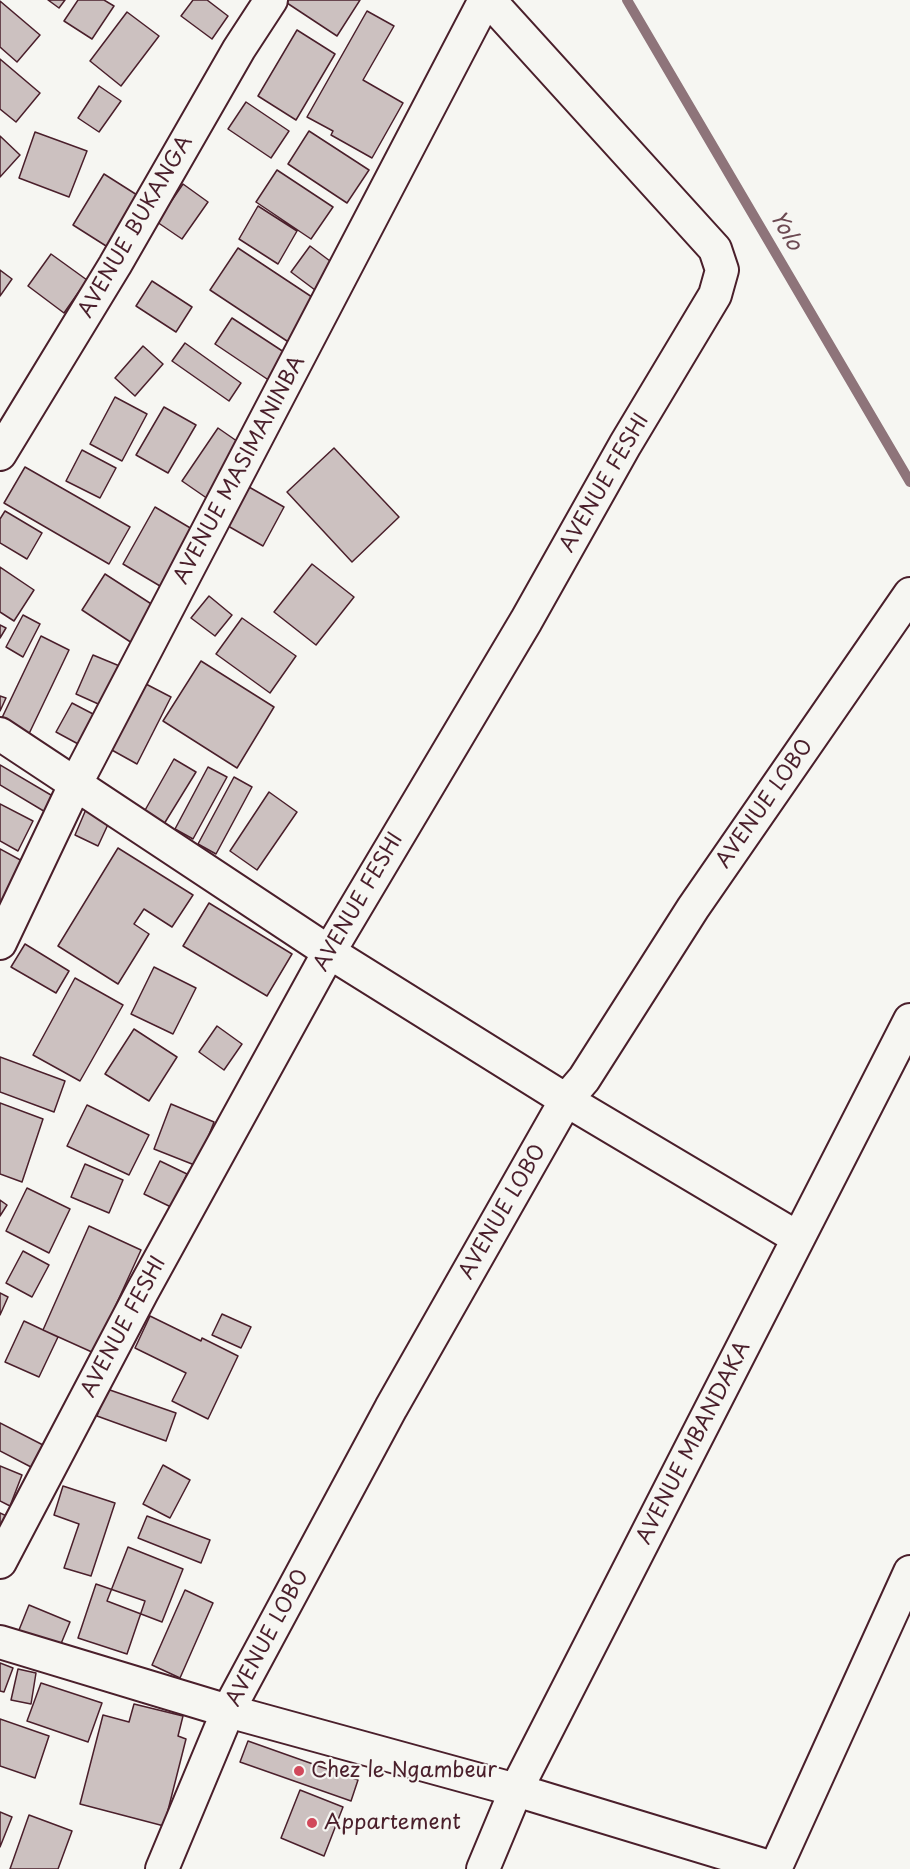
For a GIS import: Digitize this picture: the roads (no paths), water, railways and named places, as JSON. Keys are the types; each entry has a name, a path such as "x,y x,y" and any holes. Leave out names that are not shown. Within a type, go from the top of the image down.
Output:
{"street":[{"name":"AVENUE BUKANGA","path":"0,454 115,265 239,49 271,0"},
{"name":"AVENUE FESHI","path":"0,1562 147,1281 329,952 520,631 625,445 715,296 722,270 715,249 487,0"},
{"name":"AVENUE MASIMANINBA","path":"0,943 75,785 487,0"},
{"name":"AVENUE LOBO","path":"162,1869 228,1711 391,1408 566,1100 584,1079 693,908 910,594"},
{"path":"0,734 329,952 566,1100 798,1238"},
{"name":"AVENUE MBANDAKA","path":"483,1869 516,1790 910,1020"},
{"path":"0,1642 228,1711 516,1790 775,1869 910,1572"}],"waterway":[{"name":"Yolo","path":"627,0 910,482"}],"place":[{"name":"Chez le Ngambeur","path":"299,1771"},
{"name":"Appartement","path":"312,1823"}]}
